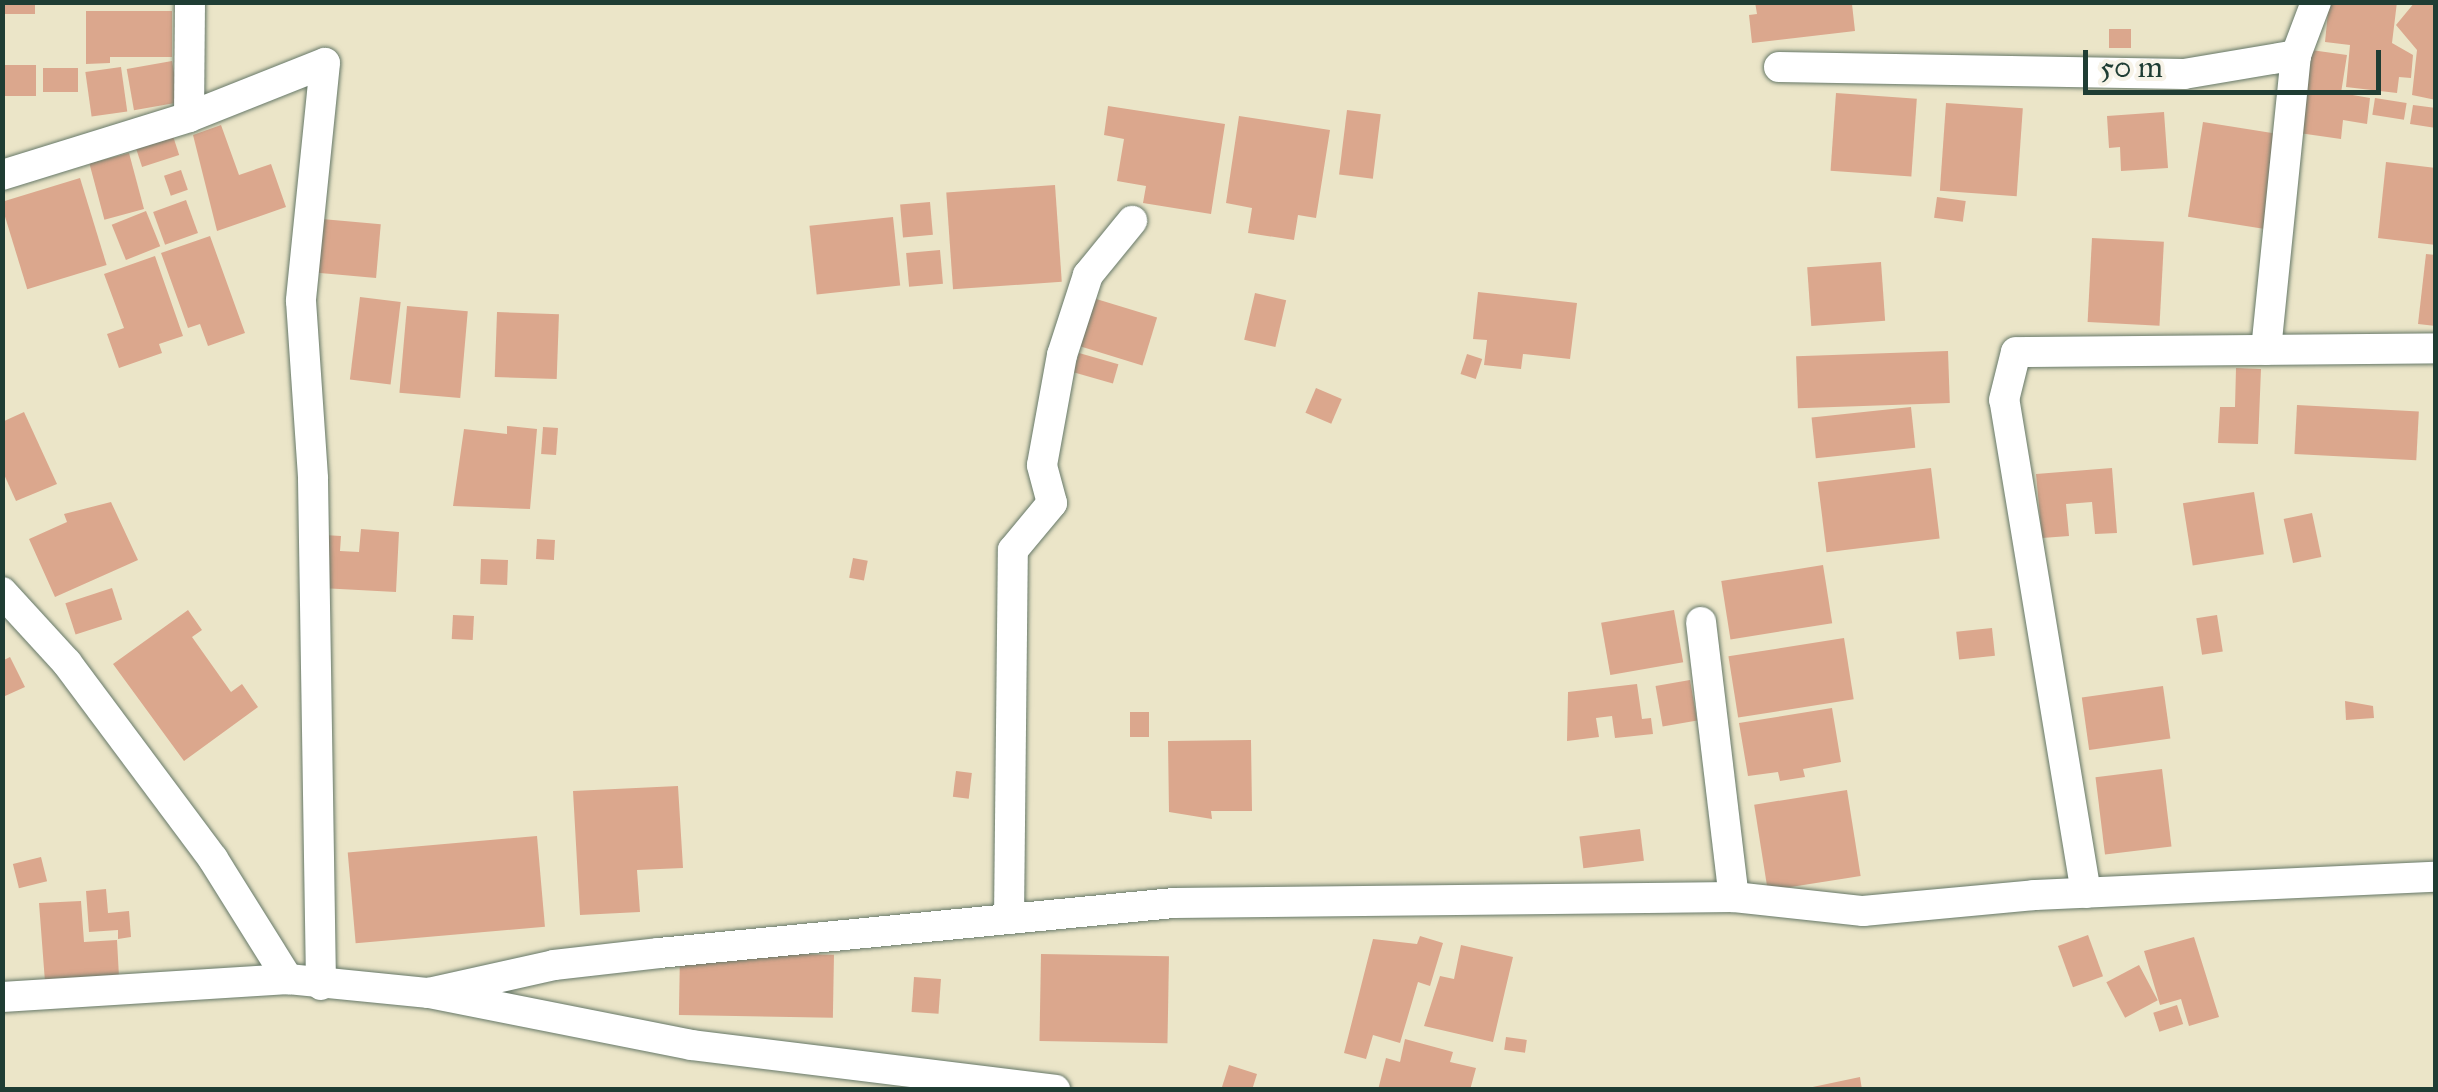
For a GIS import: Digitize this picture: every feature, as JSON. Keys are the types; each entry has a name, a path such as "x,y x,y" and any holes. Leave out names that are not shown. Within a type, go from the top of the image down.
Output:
{"street":[{"path":"189,117 190,2"},
{"path":"2266,350 2296,55 2316,2"},
{"path":"1779,67 2184,74 2296,55"},
{"path":"2,174 189,117 325,63 301,301 313,479 321,984"},
{"path":"1009,919 1013,550 1052,504 1042,464 1062,355 1088,275 1132,221"},
{"path":"2086,892 2004,400 2016,352 2436,348"},
{"path":"2,592 67,664 190,829 288,979"},
{"path":"1701,622 1734,898"},
{"path":"429,993 572,963 1174,903 1734,898 1863,912 2086,892 2436,878"},
{"path":"2,997 288,979 429,993 690,1046 1055,1090"}],"building":[{"path":"2,2 35,2 35,14 2,14"},
{"path":"1755,2 1852,4 1855,31 1752,43 1749,15 1757,14"},
{"path":"2329,2 2397,2 2392,43 2413,55 2411,78 2399,77 2397,93 2346,87 2350,45 2325,42"},
{"path":"2415,2 2436,2 2436,100 2412,95 2417,50 2396,25"},
{"path":"86,11 172,11 172,57 110,57 110,63 86,64"},
{"path":"2109,29 2131,29 2131,48 2109,48"},
{"path":"2311,50 2347,55 2341,93 2370,98 2367,124 2343,120 2341,139 2299,133"},
{"path":"172,61 179,102 134,110 127,69"},
{"path":"2,65 36,65 36,96 2,96"},
{"path":"121,67 127,112 92,117 85,72"},
{"path":"43,68 78,68 78,92 43,92"},
{"path":"1836,93 1917,99 1911,176 1831,171"},
{"path":"2375,98 2407,103 2404,120 2372,115"},
{"path":"1946,103 2023,108 2017,196 1940,191"},
{"path":"2413,105 2436,108 2436,128 2410,124"},
{"path":"1108,106 1225,124 1211,214 1143,203 1146,186 1117,181 1124,139 1104,135"},
{"path":"1347,110 1381,114 1373,179 1339,175"},
{"path":"2164,112 2168,168 2121,171 2120,147 2109,148 2107,116"},
{"path":"1239,116 1330,130 1316,218 1298,215 1294,240 1248,233 1252,208 1226,203"},
{"path":"2203,122 2283,135 2268,229 2188,217"},
{"path":"221,125 239,175 271,164 286,207 217,231 193,135"},
{"path":"173,136 179,155 142,167 136,148"},
{"path":"129,153 144,209 104,220 89,164"},
{"path":"2386,162 2436,168 2436,245 2378,238"},
{"path":"181,170 188,190 171,196 164,176"},
{"path":"80,178 107,265 27,289 2,202"},
{"path":"1055,185 1062,282 953,289 946,193"},
{"path":"1937,197 1966,201 1963,222 1934,218"},
{"path":"186,200 198,233 165,245 153,212"},
{"path":"930,202 933,235 903,237 900,205"},
{"path":"146,211 160,246 126,260 112,225"},
{"path":"893,217 900,286 817,294 809,226"},
{"path":"322,219 381,224 376,278 317,273"},
{"path":"210,236 245,333 208,346 200,324 188,328 161,253"},
{"path":"2092,238 2164,242 2160,326 2088,322"},
{"path":"940,250 943,284 909,287 906,253"},
{"path":"2426,254 2436,255 2436,326 2418,324"},
{"path":"155,256 183,336 159,344 162,353 119,368 107,334 124,328 104,274"},
{"path":"1881,262 1885,321 1811,326 1807,267"},
{"path":"1478,292 1577,303 1570,359 1523,354 1521,369 1484,365 1487,340 1473,339"},
{"path":"1255,293 1286,300 1275,347 1244,340"},
{"path":"360,297 401,302 391,384 350,379"},
{"path":"1093,298 1157,318 1142,365 1078,346"},
{"path":"407,306 468,311 460,398 399,393"},
{"path":"497,312 559,314 557,379 495,377"},
{"path":"1948,351 1950,403 1798,408 1796,356"},
{"path":"1079,353 1118,364 1113,384 1073,372"},
{"path":"1467,354 1482,359 1476,379 1461,374"},
{"path":"2236,368 2261,369 2258,444 2218,443 2220,407 2235,407"},
{"path":"1316,388 1342,399 1331,424 1305,413"},
{"path":"2297,405 2419,411 2416,460 2294,454"},
{"path":"1911,407 1915,448 1816,458 1812,417"},
{"path":"24,412 57,484 16,501 2,470 2,422"},
{"path":"507,426 537,429 530,509 453,506 464,429 507,434"},
{"path":"543,427 558,428 556,455 541,454"},
{"path":"1931,468 1940,538 1827,552 1818,482"},
{"path":"2112,468 2117,533 2095,534 2092,502 2066,504 2069,536 2042,538 2036,474"},
{"path":"2254,492 2264,554 2193,565 2183,503"},
{"path":"111,502 138,560 55,597 29,539 67,522 64,514"},
{"path":"2312,513 2321,557 2293,563 2284,519"},
{"path":"361,529 399,532 396,592 321,588 324,535 341,536 340,551 359,552"},
{"path":"537,539 555,540 554,560 536,559"},
{"path":"853,558 868,561 864,580 849,578"},
{"path":"481,559 508,560 507,585 480,584"},
{"path":"1823,565 1832,623 1730,639 1721,581"},
{"path":"112,588 122,619 76,635 65,603"},
{"path":"188,610 202,630 192,637 231,692 242,684 258,707 184,761 113,664"},
{"path":"1674,610 1683,662 1610,675 1601,623"},
{"path":"453,615 474,616 473,640 452,639"},
{"path":"2217,615 2223,652 2202,655 2196,618"},
{"path":"1992,628 1995,656 1959,660 1956,632"},
{"path":"1844,638 1854,699 1738,718 1728,656"},
{"path":"10,657 25,687 5,696 2,661"},
{"path":"1690,680 1697,720 1663,726 1656,686"},
{"path":"1637,684 1642,719 1651,718 1653,734 1615,738 1612,716 1596,718 1599,737 1567,741 1568,692"},
{"path":"2163,686 2170,738 2089,750 2082,697"},
{"path":"2345,701 2373,706 2374,718 2346,720"},
{"path":"1832,708 1841,762 1803,769 1805,777 1780,781 1778,772 1748,776 1739,723"},
{"path":"1130,712 1149,712 1149,737 1130,737"},
{"path":"1251,740 1252,811 1211,811 1212,819 1169,812 1168,741"},
{"path":"2162,769 2172,846 2105,855 2095,777"},
{"path":"956,771 972,773 969,799 953,797"},
{"path":"678,786 683,868 637,870 640,912 580,915 573,791"},
{"path":"1847,790 1861,876 1768,891 1754,805"},
{"path":"1640,829 1644,861 1583,868 1579,836"},
{"path":"537,836 545,927 356,943 348,853"},
{"path":"41,857 47,881 19,888 13,864"},
{"path":"106,889 108,913 129,911 131,937 118,939 118,930 89,932 86,891"},
{"path":"81,901 84,942 117,940 119,977 45,982 39,903"},
{"path":"2088,935 2103,976 2073,987 2058,946"},
{"path":"1420,936 1443,943 1430,986 1418,982 1400,1043 1373,1035 1366,1059 1344,1053 1373,939 1417,944"},
{"path":"2194,937 2219,1017 2189,1026 2181,999 2160,1005 2144,951"},
{"path":"1461,945 1513,957 1493,1042 1424,1026 1440,976 1454,979"},
{"path":"680,952 834,955 833,1018 679,1015"},
{"path":"1041,954 1169,956 1167,1043 1039,1041"},
{"path":"2139,965 2158,1000 2125,1018 2106,982"},
{"path":"914,977 941,979 938,1014 912,1012"},
{"path":"2177,1005 2183,1024 2159,1032 2153,1013"},
{"path":"1506,1037 1527,1040 1525,1053 1504,1050"},
{"path":"1405,1039 1453,1052 1450,1062 1476,1068 1470,1090 1378,1090 1386,1058 1400,1062"},
{"path":"1229,1065 1257,1074 1252,1090 1222,1087"},
{"path":"1860,1077 1862,1090 1808,1090 1808,1088"}]}
